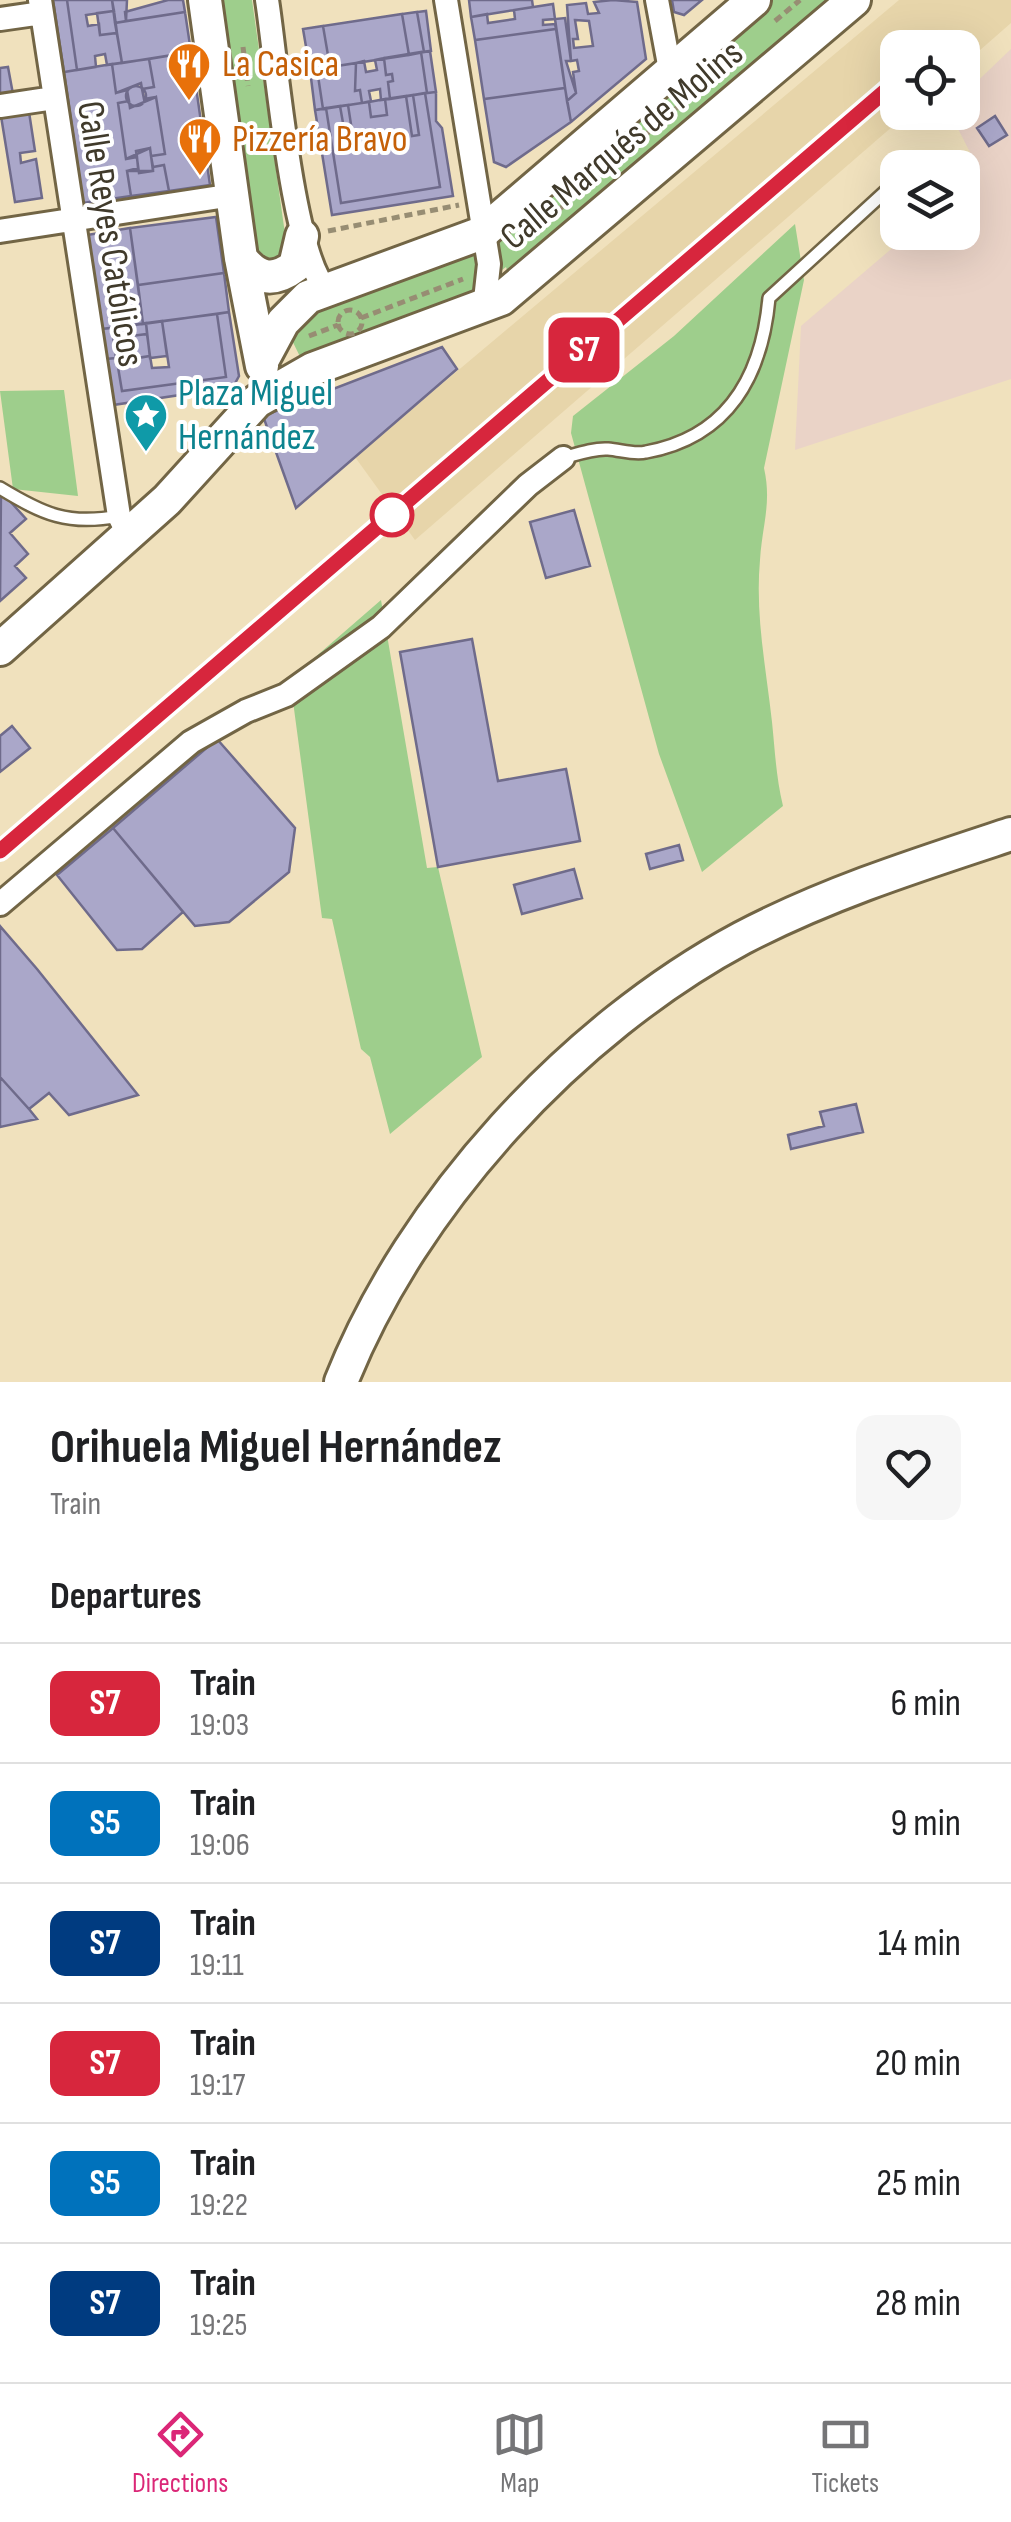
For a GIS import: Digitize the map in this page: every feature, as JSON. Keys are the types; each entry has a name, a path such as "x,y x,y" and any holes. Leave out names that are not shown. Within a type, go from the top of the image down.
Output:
{"street":[{"path":"0,650 124,526 200,468 256,401 262,361 263,268 233,196 205,0"},
{"path":"267,0 302,236 315,276 326,290"},
{"path":"446,0 482,232"},
{"path":"657,0 670,70"},
{"name":"Calle Marqués de Molins","path":"256,401 313,370 484,309 589,226 854,0"},
{"path":"0,20 41,7"},
{"name":"Calle Reyes Católicos","path":"41,7 72,220 124,526"},
{"name":"Calle Marqués de Molins","path":"262,361 294,332 298,302 482,232 670,70 762,13"},
{"path":"0,106 54,98"},
{"path":"0,231 233,196"},
{"name":"Calle Marqués de Molins","path":"482,232 490,278 484,309"},
{"path":"263,268 295,266 302,236"},
{"path":"294,332 284,351 313,370"},
{"path":"0,904 191,742 246,711 286,695 382,628 528,485 563,458"},
{"path":"341,1382 360,1336 460,1180 547,1082 628,1016 740,940 845,890 1011,834"}],"lane":[{"path":"563,458 604,448 642,454 688,442 723,413 749,381 765,343 770,298 880,196"},
{"path":"0,488 35,509 82,523 124,526"}],"path":[{"path":"762,13 800,0"},
{"path":"535,230 713,76"},
{"path":"360,318 476,274"},
{"path":"338,325 340,312 346,309 360,318"},
{"path":"294,332 338,325 350,335 359,332 360,318"}],"shaded area":[{"path":"899,0 1011,0 1011,23 980,50 980,30 880,30 880,130 888,130 415,540 355,457"},
{"path":"1011,49 1011,379 795,450 801,326 890,250 980,250 980,150 969,150 959,130 980,130 980,79"}],"green space":[{"path":"216,0 252,0 287,248 283,261 271,267 251,253"},
{"path":"769,0 830,0 570,218 509,276 506,267 464,298 310,377 283,322 452,262 504,231"},
{"path":"795,224 804,280 764,468 767,504 759,580 762,641 783,806 702,872 659,754 571,433 573,416 674,336"},
{"path":"64,390 78,496 13,489 0,391"},
{"path":"381,600 427,868 438,867 482,1057 390,1134 370,1057 361,1049 332,919 322,918 290,679"}],"building":[{"path":"53,0 67,0 77,70 64,72"},
{"path":"67,0 112,0 114,11 86,15 88,26 99,24 100,35 117,33 122,63 107,65 105,54 95,56 96,67 77,70"},
{"path":"112,0 127,0 126,21 115,23"},
{"path":"168,0 183,0 185,12 126,21 125,12"},
{"path":"469,0 532,0 533,7 471,17"},
{"path":"672,0 702,0 684,15 674,12"},
{"path":"594,2 637,2 646,59 571,122 567,101 576,93 573,72 579,71 577,60 571,61 567,5 586,3 588,14 599,13","holes":["575,20 589,21 593,46 574,48 573,39 578,39"]},
{"path":"553,4 555,19 543,20 543,25 555,24 556,29 475,40 471,17 487,14 488,23 515,19 514,10"},
{"path":"114,11 117,33 100,35 97,13"},
{"path":"426,11 431,51 424,52 417,12"},
{"path":"185,12 191,52 122,63 115,23"},
{"path":"417,12 424,52 409,55 402,14"},
{"path":"402,14 409,55 330,67 323,26"},
{"path":"565,18 571,61 566,61 576,93 567,101 555,19"},
{"path":"323,26 330,67 310,70 303,29"},
{"path":"556,29 565,88 484,99 475,40"},
{"path":"430,51 436,92 427,93 421,52"},
{"path":"191,52 210,185 169,191 164,165 153,167 151,156 165,154 156,97 144,99 142,89 154,87 149,59"},
{"path":"421,52 427,93 390,99 388,82 393,81 392,74 386,75 384,58"},
{"path":"384,58 386,75 392,74 393,81 388,82 390,99 381,100 380,89 369,91 371,101 362,103 360,90 355,91 356,63 364,61 366,72 377,70 375,60"},
{"path":"149,59 154,87 142,89 141,83 116,93 112,64"},
{"path":"356,63 355,91 360,90 362,103 323,109 317,69"},
{"path":"112,64 116,93 127,90 129,101 118,103 126,159 137,157 138,168 127,171 131,196 83,203 64,72"},
{"path":"8,67 13,94 0,95 0,68"},
{"path":"317,69 323,109 315,110 310,70"},
{"path":"136,86 146,96 136,106 126,96"},
{"path":"565,88 571,122 506,167 494,162 484,99"},
{"path":"436,92 436,121 442,128 453,196 332,215 315,110 326,108 341,203 440,187 425,93"},
{"path":"425,93 440,187 341,203 326,108 340,106 348,151 355,150 348,105 369,102 371,117 387,115 385,99 406,96 412,136 419,135 413,95"},
{"path":"413,95 419,135 412,136 406,96"},
{"path":"156,97 165,154 151,156 150,148 126,159 118,103 129,101 130,108"},
{"path":"385,99 387,115 371,117 369,102"},
{"path":"348,105 355,150 348,151 340,106"},
{"path":"29,112 35,151 20,153 21,163 36,159 42,198 15,202 1,116"},
{"path":"995,116 1007,135 989,146 978,130"},
{"path":"150,148 153,171 139,173 136,151"},
{"path":"164,165 169,191 131,196 127,171 153,171 153,167"},
{"path":"216,217 224,273 138,285 130,228"},
{"path":"130,228 143,324 101,329 87,235"},
{"path":"224,273 229,312 143,324 138,285"},
{"path":"229,312 239,376 233,387 113,405 105,359 116,358 112,328 146,323 147,334 131,336 132,344 126,344 127,360 117,361 122,391 226,377 217,314"},
{"path":"217,314 226,377 122,391 117,361 150,356 152,368 169,367 162,321"},
{"path":"162,321 167,356 150,358 146,323"},
{"path":"112,328 116,358 105,359 101,329"},
{"path":"147,334 150,356 127,360 126,344 132,344 131,336"},
{"path":"442,347 457,369 296,508 263,416"},
{"path":"1,491 26,519 10,533 28,554 15,566 26,578 0,601"},
{"path":"574,510 590,566 546,578 530,522"},
{"path":"472,639 498,781 566,769 580,841 438,867 400,652"},
{"path":"12,726 30,748 0,772 0,736"},
{"path":"217,739 295,828 289,872 229,922 195,926 113,828"},
{"path":"113,828 183,912 142,949 117,950 57,875"},
{"path":"679,845 683,860 650,869 646,854"},
{"path":"574,869 582,898 522,914 514,885"},
{"path":"0,926 138,1095 69,1115 49,1093 29,1109 0,1077"},
{"path":"0,1077 29,1109 37,1119 0,1127"},
{"path":"856,1104 863,1132 791,1149 788,1135 824,1126 820,1112"}],"train":[{"name":"S7","path":"0,851 880,96"}],"place":[{"name":"La Casica","path":"189,102"},
{"name":"Pizzería Bravo","path":"200,177"},
{"name":"Plaza Miguel Hernández","path":"146,453"}]}
